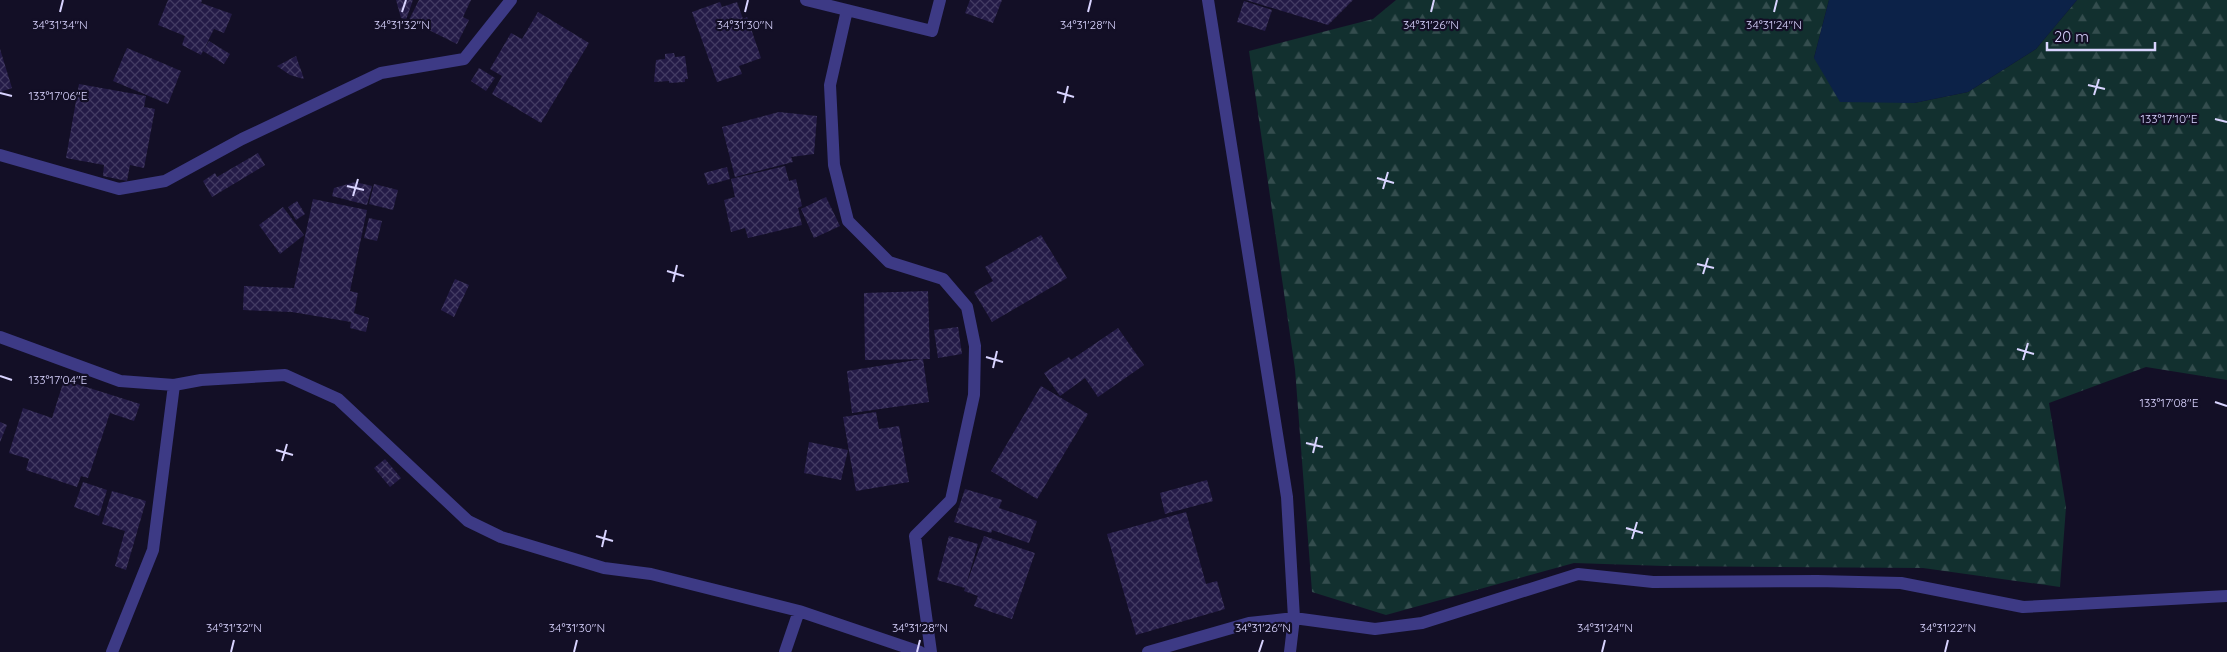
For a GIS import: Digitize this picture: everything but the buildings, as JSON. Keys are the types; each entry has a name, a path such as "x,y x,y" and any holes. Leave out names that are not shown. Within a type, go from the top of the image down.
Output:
{"street":[{"path":"0,155 119,189 165,182 242,139 381,73 464,59 511,0"},
{"path":"806,0 932,31 940,0"},
{"path":"1208,0 1287,497 1294,618 1290,652"},
{"path":"848,10 830,85 834,165 848,221 889,262 943,279 967,307 975,346 974,395 951,500 915,536 931,652"},
{"path":"0,337 120,381 174,385 201,380 285,375 338,399 468,521 501,537 604,568 652,574 800,611 920,652"},
{"path":"112,652 152,550 174,385"},
{"path":"1148,652 1249,622 1294,618 1375,629 1422,624 1578,574 1653,582 1901,583 2023,607 2227,596"},
{"path":"784,652 800,611"}],"green space":[{"path":"1396,0 1829,0 1814,58 1914,103 1968,92 2036,49 2077,0 2227,0 2227,380 2146,367 2049,403 2066,507 2060,587 1923,568 1664,566 1574,563 1386,615 1312,592 1295,369 1249,51 1373,19"}],"water":[{"path":"1829,0 2077,0 2036,49 1968,92 1914,103 1840,102 1814,58"}]}
